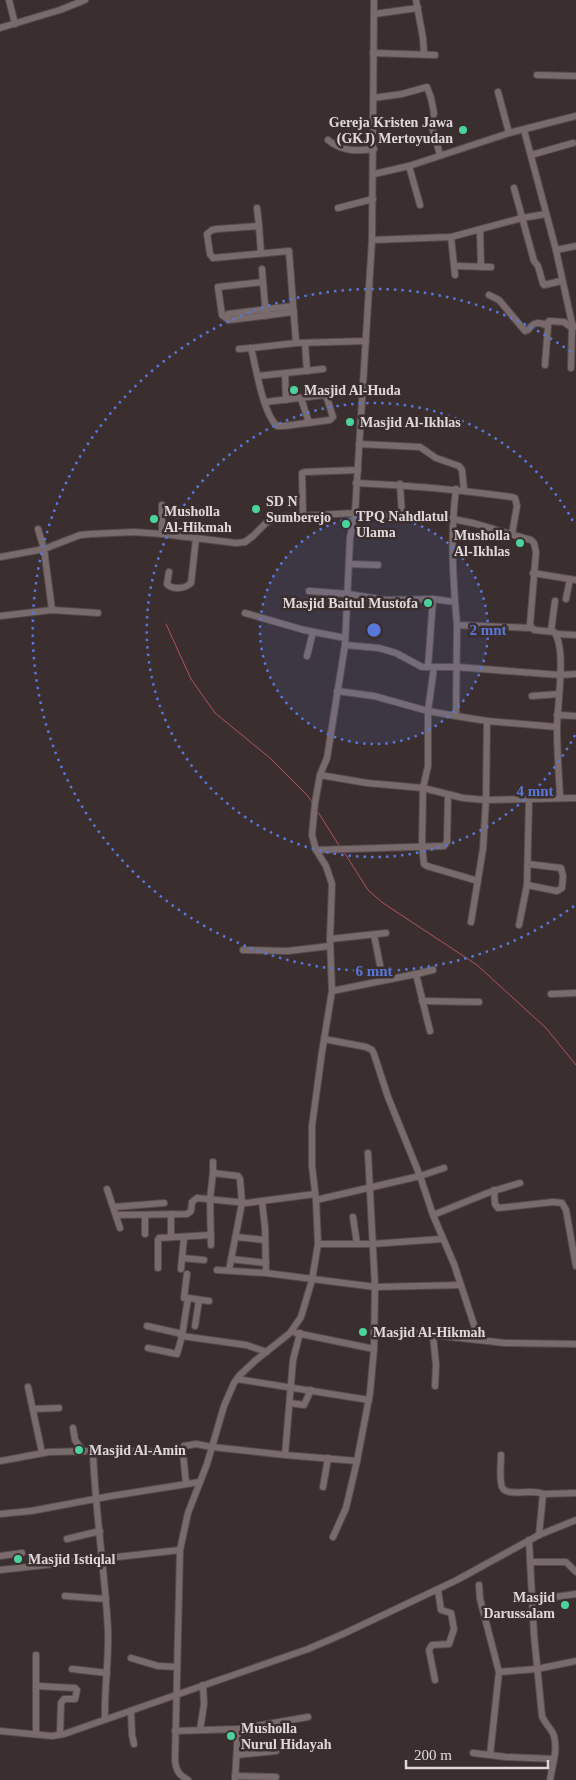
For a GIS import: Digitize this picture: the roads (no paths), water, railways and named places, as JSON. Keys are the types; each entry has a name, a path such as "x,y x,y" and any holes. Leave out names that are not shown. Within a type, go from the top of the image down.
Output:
{"street":[{"path":"9,0 15,24"},
{"path":"0,28 60,10 84,0"},
{"path":"188,1780 180,1775 176,1768 175,1731 180,1550 188,1513 212,1447 224,1406 237,1379 256,1360 290,1333 301,1317 312,1280 318,1244 312,1166 312,1126 332,991 330,942 332,884 326,866 316,850 312,834 314,806 320,775 328,758 345,642 350,538 358,470 358,444 372,240 374,0"},
{"path":"416,0 424,54"},
{"path":"374,14 418,8"},
{"path":"373,53 435,55"},
{"path":"537,75 576,76"},
{"path":"373,98 402,94 427,87 434,113 431,123 440,155"},
{"path":"498,92 509,133"},
{"path":"374,174 409,166 509,133 576,116"},
{"path":"524,130 574,327 571,368"},
{"path":"328,140 338,148 346,150 374,149"},
{"path":"531,155 573,143"},
{"path":"409,166 420,205"},
{"path":"514,188 534,261 538,266 543,285 561,281"},
{"path":"338,208 373,199"},
{"path":"257,208 261,253"},
{"path":"372,240 450,236 546,214"},
{"path":"259,226 212,230 207,234 210,254 213,258 286,250 290,252 296,343"},
{"path":"480,230 481,267"},
{"path":"450,236 455,275"},
{"path":"556,250 576,246"},
{"path":"455,266 491,267"},
{"path":"262,269 266,312"},
{"path":"263,282 218,287 222,315 226,318 228,314 293,309"},
{"path":"489,295 499,300 525,330 539,322 548,326"},
{"path":"545,365 549,321 557,321 574,327"},
{"path":"239,349 296,343 366,340"},
{"path":"306,343 307,371"},
{"path":"251,348 265,402 275,425 330,420 333,416 326,396 323,395 265,402"},
{"path":"258,376 323,369"},
{"path":"285,374 286,400"},
{"path":"302,398 309,423"},
{"path":"358,444 420,447 436,458 459,466 462,470 464,490"},
{"path":"303,516 302,473 358,470"},
{"path":"356,483 400,484 456,489 515,498 517,506 512,534"},
{"path":"400,484 402,516"},
{"path":"456,489 452,519 457,625 456,716"},
{"path":"162,505 162,534"},
{"path":"0,557 44,549 74,537 91,534 134,532 236,543 244,542 271,520 279,517 354,513 452,519 527,538 534,543 536,552 529,622 531,628"},
{"path":"38,529 44,549 52,610"},
{"path":"169,572 167,584 169,587 188,586 192,583 196,538"},
{"path":"349,564 378,564"},
{"path":"534,573 573,579 566,599"},
{"path":"309,591 348,594 386,600 433,599 455,602"},
{"path":"433,599 428,711 428,766 424,788 422,846 424,864 478,881"},
{"path":"555,601 554,632 560,651 557,715 560,798"},
{"path":"0,616 52,610 98,613"},
{"path":"245,613 345,642 387,650 422,666 560,675 576,674"},
{"path":"457,625 531,628 534,630 576,635"},
{"path":"307,656 312,632"},
{"path":"337,691 374,696 428,711 488,722 557,727"},
{"path":"532,696 559,694"},
{"path":"557,715 576,716"},
{"path":"471,922 483,849 488,722"},
{"path":"320,775 367,783 424,788 448,795 486,800 576,798"},
{"path":"316,850 446,845 448,795"},
{"path":"519,925 527,886 529,800"},
{"path":"527,886 557,891 562,888 563,876 561,868 528,864"},
{"path":"243,950 288,951 386,933"},
{"path":"374,935 383,980"},
{"path":"332,991 433,970"},
{"path":"416,974 430,1031"},
{"path":"551,994 576,994"},
{"path":"422,1001 479,1002"},
{"path":"324,1039 366,1047 372,1050 442,1239 452,1259 479,1340"},
{"path":"333,1537 346,1508 357,1461 369,1400 374,1349 375,1287 368,1152"},
{"path":"211,1245 210,1199 213,1162"},
{"path":"117,1215 187,1214 191,1211 194,1199 197,1198 242,1203 315,1197 369,1188 420,1176 444,1168"},
{"path":"212,1172 239,1177 242,1203 229,1270"},
{"path":"433,1215 494,1190 520,1183"},
{"path":"108,1189 120,1228"},
{"path":"494,1190 495,1204 498,1208 552,1202 562,1203 566,1210 576,1266"},
{"path":"262,1202 266,1273"},
{"path":"114,1206 164,1203"},
{"path":"145,1214 145,1234"},
{"path":"171,1214 171,1237"},
{"path":"353,1217 357,1244"},
{"path":"158,1268 159,1238 211,1236"},
{"path":"236,1236 265,1240"},
{"path":"181,1269 184,1237"},
{"path":"318,1244 372,1244 442,1239"},
{"path":"182,1258 204,1260"},
{"path":"232,1259 266,1263"},
{"path":"217,1270 266,1273 375,1287 460,1285"},
{"path":"188,1274 184,1298 209,1301"},
{"path":"148,1348 176,1354 182,1336 188,1298"},
{"path":"195,1326 199,1300"},
{"path":"147,1326 178,1333 182,1336 246,1345 267,1352"},
{"path":"374,1332 433,1335 505,1343 576,1344"},
{"path":"290,1333 300,1333 374,1349"},
{"path":"285,1455 294,1355 300,1333"},
{"path":"433,1335 436,1365 435,1386"},
{"path":"237,1379 369,1400"},
{"path":"28,1387 42,1453"},
{"path":"290,1403 304,1405 311,1390"},
{"path":"33,1409 59,1408"},
{"path":"72,1428 76,1442 82,1451"},
{"path":"186,1484 183,1452 184,1446 190,1444 357,1461"},
{"path":"0,1461 60,1451 183,1452"},
{"path":"93,1452 95,1499 100,1531 108,1633 105,1719"},
{"path":"502,1455 502,1486 505,1491 535,1491 544,1494 576,1493"},
{"path":"322,1487 328,1458"},
{"path":"0,1514 31,1511 200,1482"},
{"path":"539,1534 544,1494"},
{"path":"0,1730 52,1736 60,1734 335,1638 438,1590 539,1534 576,1520"},
{"path":"66,1539 100,1531"},
{"path":"529,1540 537,1669 542,1716 554,1737 554,1759 550,1780"},
{"path":"0,1570 180,1550"},
{"path":"0,1556 22,1553"},
{"path":"530,1562 566,1562 576,1572"},
{"path":"479,1585 483,1611 499,1672 490,1755"},
{"path":"435,1680 430,1647 432,1645 449,1644 454,1629 451,1613 441,1610 438,1590"},
{"path":"532,1600 576,1594"},
{"path":"65,1596 106,1599"},
{"path":"36,1655 36,1734"},
{"path":"131,1658 158,1666 177,1668"},
{"path":"499,1672 537,1669 576,1661"},
{"path":"72,1669 107,1673"},
{"path":"200,1730 204,1704 203,1685"},
{"path":"37,1686 75,1688 77,1690 75,1699 64,1699 61,1703 60,1734"},
{"path":"131,1710 134,1744"},
{"path":"175,1731 238,1729 308,1716"},
{"path":"238,1729 235,1778 276,1777"},
{"path":"237,1755 276,1752"},
{"path":"473,1753 554,1759"}],"waterway":[{"path":"166,624 191,679 215,713 270,758 312,802"},
{"path":"318,812 340,847"},
{"path":"344,852 368,890 383,903 477,965 546,1028 576,1065"}],"place":[{"name":"Gereja Kristen Jawa (GKJ) Mertoyudan","path":"463,130"},
{"name":"Masjid Al-Huda","path":"294,390"},
{"name":"Masjid Al-Ikhlas","path":"350,422"},
{"name":"SD N Sumberejo","path":"256,509"},
{"name":"Musholla Al-Hikmah","path":"154,519"},
{"name":"TPQ Nahdlatul Ulama","path":"346,524"},
{"name":"Musholla Al-Ikhlas","path":"520,543"},
{"name":"Masjid Baitul Mustofa","path":"428,603"},
{"name":"Masjid Al-Hikmah","path":"363,1332"},
{"name":"Masjid Al-Amin","path":"79,1450"},
{"name":"Masjid Istiqlal","path":"18,1559"},
{"name":"Masjid Darussalam","path":"565,1605"},
{"name":"Musholla Nurul Hidayah","path":"231,1736"}]}
